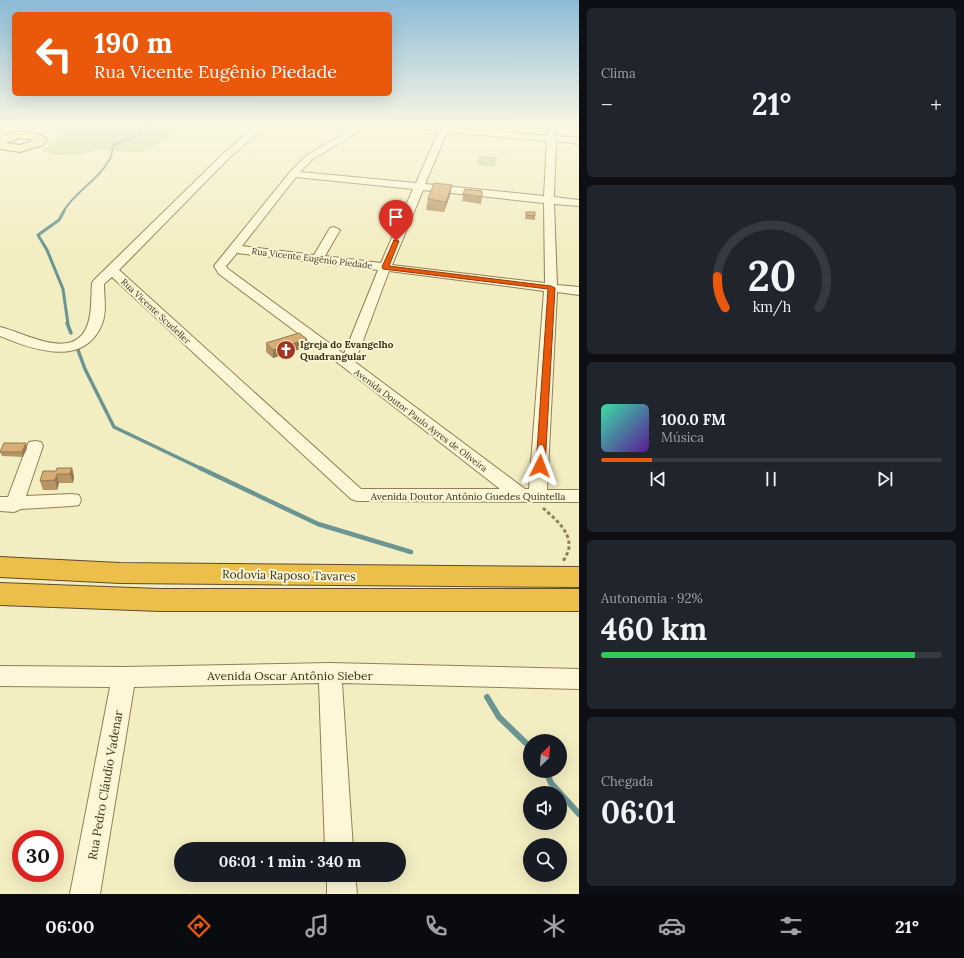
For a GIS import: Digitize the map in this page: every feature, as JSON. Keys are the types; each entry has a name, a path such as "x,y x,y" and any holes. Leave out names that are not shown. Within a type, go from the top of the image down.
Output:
{"highway":[{"name":"Rodovia Raposo Tavares","path":"0,567 120,573 579,577"},
{"path":"0,594 160,600 579,600"}],"street":[{"name":"Rua Vicente Scudeller","path":"216,166 112,270 357,495"},
{"name":"Avenida Doutor Paulo Ayres de Oliveira","path":"301,166 293,174 220,266 223,271 529,495"},
{"path":"347,363 385,267 428,166"},
{"path":"529,495 551,288 549,200 551,166"},
{"path":"293,174 579,204"},
{"path":"318,259 334,230"},
{"name":"Rua Vicente Eugênio Piedade","path":"235,249 579,291"},
{"path":"0,331 24,341 48,348 64,348 87,339 96,323 98,284 112,270"},
{"path":"35,446 7,504 72,500"},
{"name":"Avenida Doutor Antônio Guedes Quintella","path":"357,495 579,496"},
{"path":"330,673 340,842"},
{"name":"Avenida Oscar Antônio Sieber","path":"0,676 330,673 579,679"},
{"name":"Rua Pedro Cláudio Vadenar","path":"85,894 124,676"},
{"path":"341,882 342,894"}],"path":[{"path":"529,495 559,523 567,536 569,546 564,561 550,577"}],"building":[{"path":"434,183 452,185 446,202 428,199"},
{"path":"465,189 482,191 482,197 463,194"},
{"path":"526,212 535,212 535,216 526,215"},
{"path":"299,333 307,339 273,350 266,343"},
{"path":"4,443 26,443 22,452 0,452"},
{"path":"57,468 72,468 70,474 57,474 55,480 40,481 43,471 56,471"}],"waterway":[{"path":"63,212 74,198 99,174 105,166"},
{"path":"64,211 59,220 38,235 47,250 63,289 68,324"},
{"path":"67,323 71,333"},
{"path":"78,350 85,369 114,427 202,469"},
{"path":"200,468 318,524 411,552"},
{"path":"487,697 499,717 523,740"},
{"path":"549,778 551,783 579,814"}],"place":[{"name":"Igreja do Evangelho Quadrangular","path":"286,350"}],"route":[{"path":"396,241 385,267 551,288 540,466"}]}
